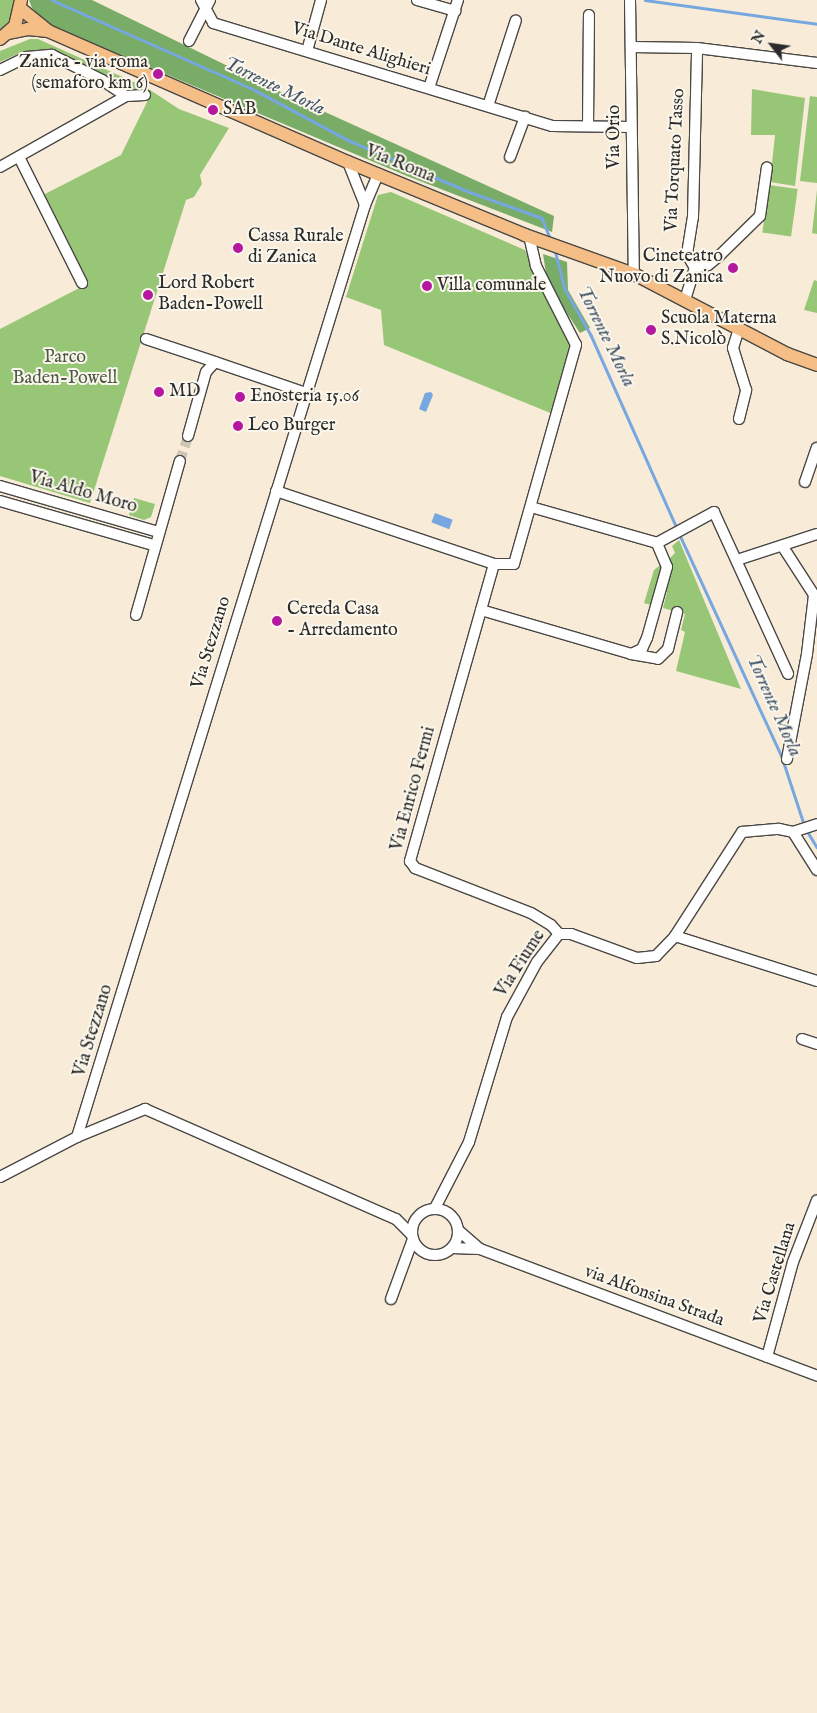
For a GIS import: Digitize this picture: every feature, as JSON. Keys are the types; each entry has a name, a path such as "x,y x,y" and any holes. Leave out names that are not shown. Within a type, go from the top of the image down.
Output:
{"main road":[{"name":"Via Roma","path":"5,36 21,4 48,31"},
{"name":"Via Roma","path":"5,36 28,29 48,31 348,162 529,236 634,274 787,354 817,365"}],"street":[{"path":"201,0 206,12"},
{"path":"189,41 206,12 210,0"},
{"path":"307,51 321,0"},
{"path":"417,0 455,11"},
{"path":"429,88 458,0"},
{"name":"Via Orio","path":"630,0 634,274"},
{"name":"Via Dante Alighieri","path":"206,12 214,23 552,126 631,127"},
{"path":"588,126 590,15"},
{"path":"488,106 516,20"},
{"path":"632,48 697,48 817,63"},
{"name":"Via Torquato Tasso","path":"695,268 687,254 693,217 697,48"},
{"path":"0,70 27,57 52,55 102,80 126,96"},
{"path":"0,167 126,96 145,95"},
{"path":"510,157 524,117"},
{"path":"19,157 82,283"},
{"path":"348,162 365,205"},
{"path":"686,300 695,268 708,265 760,216 767,167"},
{"name":"Via Stezzano","path":"77,1137 276,491 309,394 365,205 378,174"},
{"path":"276,491 494,564 514,564 576,345 571,331 536,266 529,236"},
{"path":"739,328 733,348 746,390 739,420"},
{"path":"146,339 309,394"},
{"path":"188,436 206,372 215,362"},
{"path":"805,482 817,448"},
{"path":"136,616 153,546 180,461"},
{"name":"Via Aldo Moro","path":"0,486 158,532"},
{"name":"Via Aldo Moro","path":"0,501 153,546"},
{"path":"531,507 657,543 674,536 714,512 788,674"},
{"path":"737,560 783,547 817,534"},
{"path":"630,654 642,649 647,638 667,566 657,543"},
{"path":"783,547 814,595 809,646 787,759"},
{"name":"Via Enrico Fermi","path":"494,564 410,863 531,913 551,925 559,934"},
{"path":"481,610 630,654 658,659 668,649 677,612"},
{"name":"Via Fiume","path":"435,1208 451,1182 469,1142 507,1017 538,962 559,934 571,934 644,959 663,951 675,936 737,836 750,830 795,831 815,824"},
{"path":"795,831 817,870"},
{"path":"675,936 817,981"},
{"path":"802,1039 817,1044"},
{"path":"0,1177 77,1137 144,1109 396,1219 422,1252"},
{"name":"Via Fiume","path":"451,1182 449,1199 454,1218"},
{"name":"Via Castellana","path":"767,1357 793,1262 817,1200"},
{"path":"396,1219 417,1216 435,1208 454,1218 458,1230 480,1249"},
{"path":"391,1299 406,1263 417,1216"},
{"path":"452,1248 458,1230"},
{"path":"406,1263 422,1252 438,1255 452,1248 480,1249"},
{"name":"via Alfonsina Strada","path":"480,1249 817,1376"}],"green space":[{"path":"0,0 13,0 14,10 10,20 0,30"},
{"path":"29,0 92,0 281,92 554,216 552,232 407,176 47,24 32,8"},
{"name":"Parco Baden-Powell","path":"30,39 38,39 147,88 179,109 229,128 200,175 202,184 194,197 186,200 90,503 0,476 0,329 87,284 43,195 121,155 150,96 50,52 24,51 0,62 0,51"},
{"path":"752,89 805,98 795,186 770,182 775,135 751,135"},
{"path":"810,96 817,97 817,183 800,181"},
{"path":"769,185 798,189 791,237 762,233"},
{"path":"817,190 817,234 812,233"},
{"path":"391,192 525,250 571,345 553,414 384,345 381,310 346,297 378,195"},
{"path":"543,254 567,262 568,290 590,328 580,333 557,298 546,273"},
{"path":"814,280 817,281 817,313 804,310"},
{"path":"134,498 155,504 151,517 144,520 129,515"},
{"path":"679,540 741,689 676,671 685,632 681,630 685,614 663,608 667,592 663,591 668,560 675,553 672,546"},
{"path":"664,562 654,606 644,603 654,570"}],"water":[{"path":"431,392 433,395 426,412 419,409 425,393"},
{"path":"435,513 453,520 449,529 431,522"}],"waterway":[{"name":"Torrente Morla","path":"52,0 251,88 350,141 467,191 542,218 551,240"},
{"path":"645,0 817,24"},
{"name":"Torrente Morla","path":"555,250 565,289 591,335 677,528"},
{"name":"Torrente Morla","path":"679,533 782,757 804,824"},
{"name":"Torrente Morla","path":"806,829 817,847"}],"tunnel":[{"path":"180,461 188,436"}],"place":[{"name":"Zanica - via roma (semaforo km 6)","path":"158,74"},
{"name":"SAB","path":"213,110"},
{"name":"Cassa Rurale di Zanica","path":"238,248"},
{"name":"Cineteatro Nuovo di Zanica","path":"733,268"},
{"name":"Villa comunale","path":"427,286"},
{"name":"Lord Robert Baden-Powell","path":"148,295"},
{"name":"Scuola Materna S.Nicolò","path":"651,330"},
{"name":"MD","path":"159,392"},
{"name":"Enosteria 15.06","path":"240,397"},
{"name":"Leo Burger","path":"238,426"},
{"name":"Cereda Casa - Arredamento","path":"277,621"}]}
